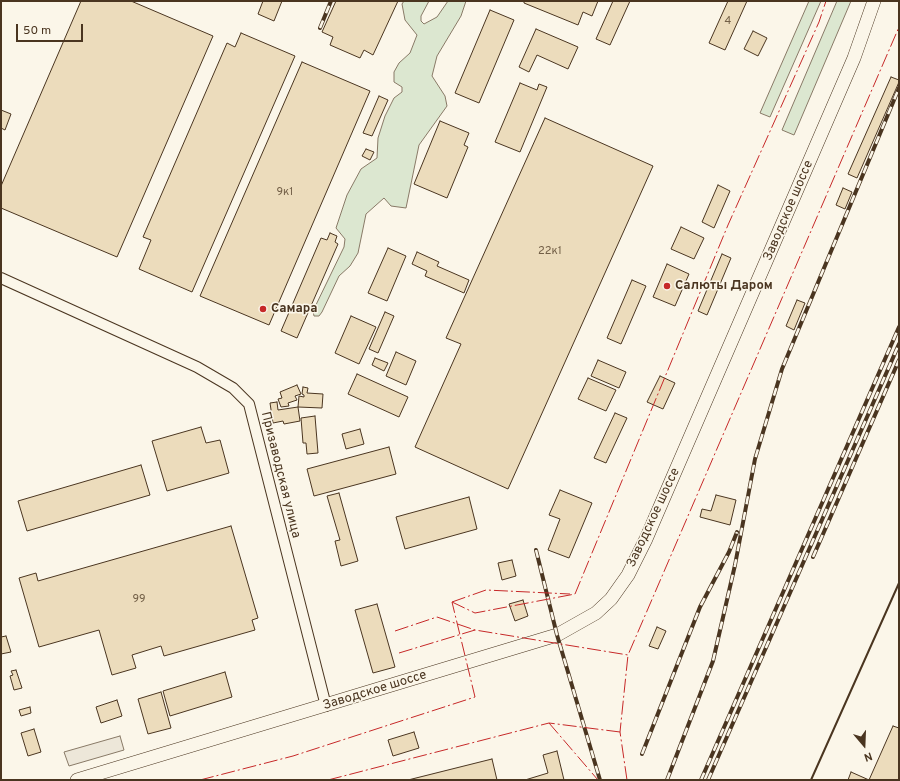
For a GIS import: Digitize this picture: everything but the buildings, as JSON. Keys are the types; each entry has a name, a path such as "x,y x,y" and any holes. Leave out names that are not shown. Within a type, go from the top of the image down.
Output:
{"main road":[{"name":"Заводское шоссе","path":"77,780 557,635 592,616 611,599 628,575 646,539 848,72 874,1"}],"street":[{"name":"Призаводская улица","path":"1,278 197,367 233,388 248,404 326,706"}],"green space":[{"path":"404,1 429,1 421,16 421,21 424,24 437,17 448,1 466,1 461,16 437,56 432,76 445,96 447,106 419,145 406,208 391,206 384,198 366,214 358,253 350,266 339,276 322,312 319,316 314,316 313,311 344,247 345,239 336,228 347,195 361,169 377,158 378,138 385,116 394,98 402,92 402,87 394,82 394,72 399,63 410,53 417,35 405,20 402,4"},
{"path":"809,1 821,1 770,117 760,113"},
{"path":"837,1 851,1 794,135 782,130"}],"shaded area":[{"path":"120,736 124,750 69,766 64,752"}],"railway":[{"path":"320,28 331,1"},
{"path":"667,780 713,661 735,565 755,459 782,369 899,88"},
{"path":"701,780 899,327"},
{"path":"708,780 899,344"},
{"path":"813,557 899,360"},
{"path":"642,754 700,607 729,552 737,532"},
{"path":"536,550 557,635 600,780"}],"wall":[{"path":"811,780 899,583"}],"power":[{"path":"575,594 728,225 819,22 826,1"},
{"path":"395,631 437,617 475,630 628,655 899,27"},
{"path":"452,602 486,590 570,594"},
{"path":"452,602 475,613 575,594"},
{"path":"200,780 293,756 475,697 452,602"},
{"path":"399,653 475,630"},
{"path":"627,780 620,732 628,655"},
{"path":"549,723 598,780"},
{"path":"328,780 549,723 620,732"}],"place":[{"name":"Салюты Даром","path":"667,286"},
{"name":"Самара","path":"263,309"}]}
